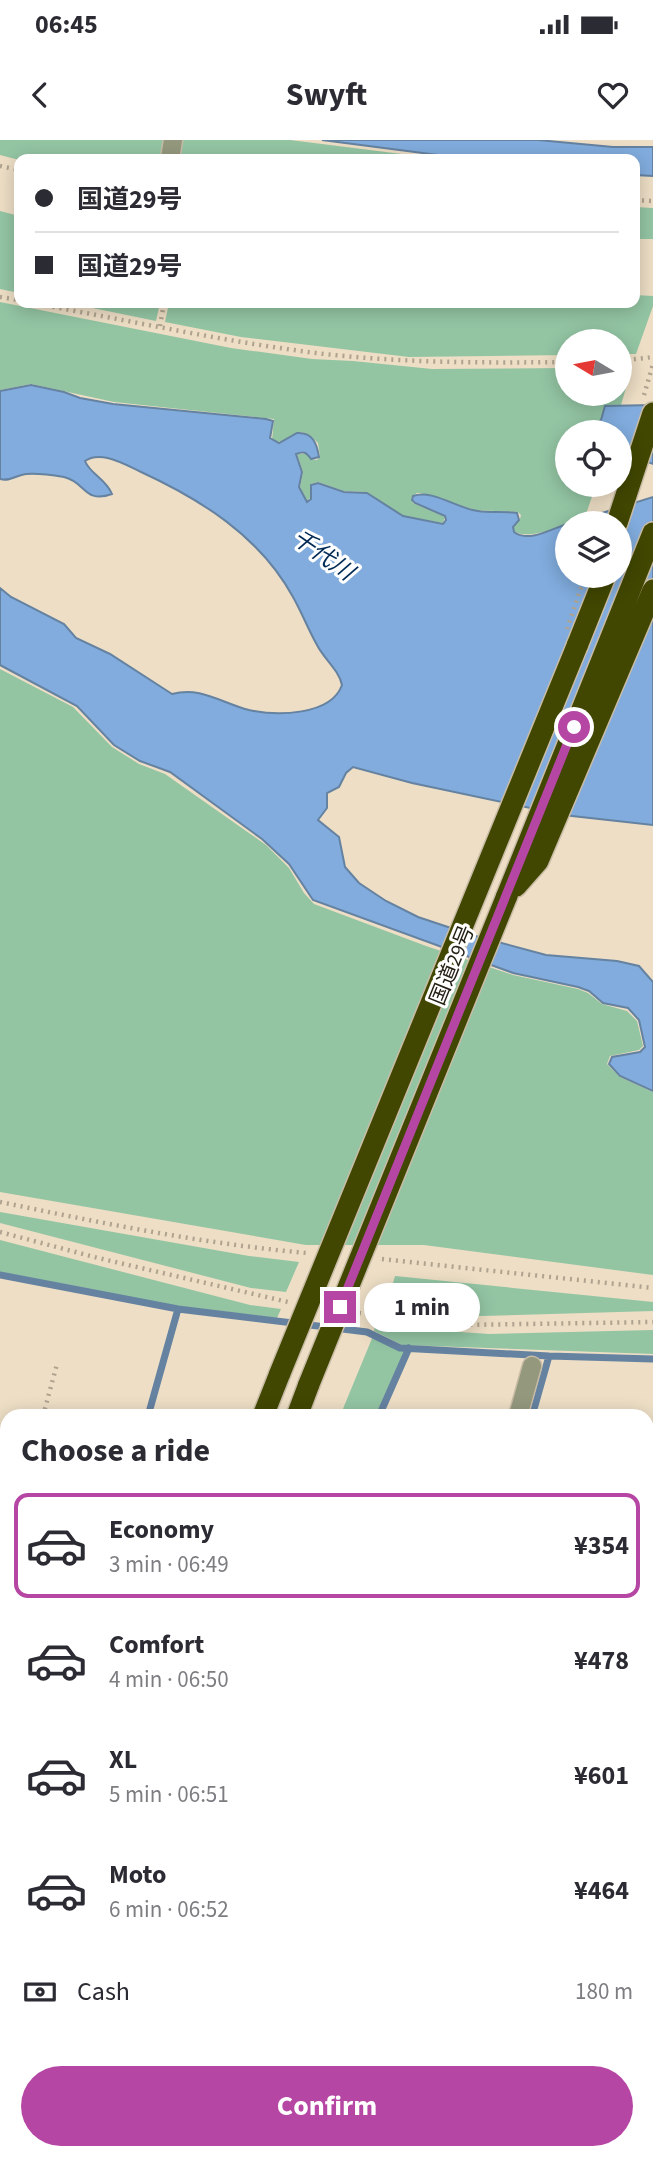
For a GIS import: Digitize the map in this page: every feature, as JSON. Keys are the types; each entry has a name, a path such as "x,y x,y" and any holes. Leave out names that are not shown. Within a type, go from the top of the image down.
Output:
{"highway":[{"path":"621,511 653,413"},
{"path":"632,511 653,458"},
{"name":"国道29号","path":"300,1409 653,533"},
{"path":"576,646 596,588"},
{"name":"国道29号","path":"266,1409 600,588"},
{"path":"506,898 538,861 653,590"}],"street":[{"path":"520,1409 532,1366"}],"path":[{"path":"60,308 318,353 440,363 555,362"},
{"path":"160,326 163,308"},
{"path":"632,360 653,357"},
{"path":"45,1409 57,1364"}],"green space":[{"path":"0,140 167,140 166,154 14,154 14,159 0,155"},
{"path":"179,140 290,140 402,154 177,154"},
{"path":"640,207 653,208 653,239 640,239"},
{"path":"0,211 14,215 14,292 0,289"},
{"path":"640,295 653,296 653,306 636,354 632,354 632,329 555,329 555,355 409,357 241,337 165,322 168,308 640,308"},
{"path":"0,302 14,305 14,308 30,308 231,348 312,359 432,369 555,368 555,406 605,406 600,420 555,420 555,497 592,497 587,511 555,511 555,528 539,533 520,534 514,531 521,515 518,512 475,510 420,493 411,498 413,503 445,517 443,523 403,516 367,492 344,491 318,482 311,484 310,498 307,501 300,487 303,472 297,454 307,454 311,459 317,460 320,456 318,443 302,432 278,442 272,440 274,419 114,402 31,384 0,390"},
{"path":"92,308 159,308 156,321"},
{"path":"0,669 73,707 112,747 139,764 165,774 266,845 289,868 314,904 513,975 578,989 602,1004 627,1011 637,1021 643,1046 639,1050 610,1056 607,1064 620,1077 653,1092 653,1275 424,1245 306,1245 0,1192"},
{"path":"0,1212 249,1256 299,1262 286,1292 251,1288 0,1223"},
{"path":"0,1240 250,1305 281,1309 277,1318 177,1306 0,1272"},
{"path":"395,1276 653,1302 653,1311 482,1316 385,1311"},
{"path":"375,1326 489,1334 653,1330 653,1354 402,1345 374,1331"},
{"path":"373,1336 398,1350 405,1350 379,1409 343,1409"}],"water":[{"path":"322,140 538,140 613,147 653,147 653,176 640,175 640,154 430,154"},
{"name":"千代川","path":"31,385 113,404 273,421 270,438 279,443 302,433 315,443 319,457 311,459 305,453 296,454 302,472 299,487 307,502 311,499 311,485 318,483 344,492 367,493 403,516 443,524 445,516 415,503 413,496 429,495 478,511 517,513 519,520 513,527 514,532 520,535 533,536 555,528 555,588 632,588 632,511 608,511 653,497 653,825 563,815 412,783 353,767 346,773 339,787 327,793 327,808 318,820 339,837 345,867 359,883 386,901 418,917 546,955 617,961 639,966 653,982 653,1091 620,1076 609,1064 612,1057 640,1052 645,1047 639,1020 628,1008 603,1003 589,991 578,987 513,973 313,900 289,864 262,839 170,772 140,761 114,745 77,706 0,665 0,588 11,597 64,624 76,638 110,654 172,694 192,692 249,710 287,713 327,703 342,685 279,575 246,538 206,507 162,482 105,457 85,461 112,494 103,496 90,494 64,477 31,474 7,480 0,479 0,391"},
{"path":"653,405 653,464 632,456 632,420 601,420 605,406"}],"waterway":[{"path":"0,1275 178,1309 367,1332 400,1348 653,1359"},
{"path":"150,1409 178,1309"},
{"path":"382,1409 409,1348"},
{"path":"534,1409 549,1356"}],"route":[{"path":"340,1307 574,727"}]}
